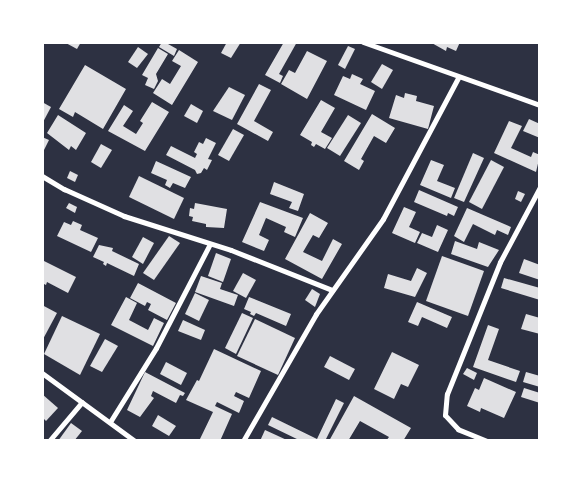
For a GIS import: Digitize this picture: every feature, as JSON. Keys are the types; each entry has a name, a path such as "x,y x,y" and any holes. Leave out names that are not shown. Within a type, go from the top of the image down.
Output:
{"street":[{"path":"363,42 458,78 540,105"},
{"path":"243,441 332,290 383,219 458,78"},
{"path":"42,176 64,189 123,216 210,244 332,290"},
{"path":"487,441 458,429 445,416 447,394 500,262 540,187"},
{"path":"110,422 156,348 210,244"},
{"path":"42,374 135,441"},
{"path":"49,441 82,402"}],"building":[{"path":"64,42 81,42 77,49"},
{"path":"162,42 169,42 168,44 177,49 174,56 159,47"},
{"path":"227,42 241,42 231,58 221,53"},
{"path":"284,42 297,42 279,74 283,76 280,83 265,75"},
{"path":"430,42 460,42 456,51 447,47 446,51"},
{"path":"348,46 355,49 345,69 338,65"},
{"path":"138,47 148,54 137,68 128,62"},
{"path":"158,48 168,54 156,74 158,81 154,89 145,85 148,78 142,75"},
{"path":"179,50 198,62 172,105 153,93 162,79 170,84 181,66 172,61"},
{"path":"307,51 327,61 307,99 281,84 289,70 295,73"},
{"path":"382,64 393,70 382,89 371,82"},
{"path":"85,65 126,89 103,129 75,112 73,117 59,109"},
{"path":"352,74 363,79 360,84 375,91 366,110 334,95 343,76 350,79"},
{"path":"259,84 271,90 254,121 273,132 268,141 237,124"},
{"path":"229,87 245,95 232,120 213,111"},
{"path":"405,93 417,96 416,101 434,106 428,129 389,118 396,95 404,98"},
{"path":"321,100 335,108 321,132 332,138 325,149 316,144 314,147 311,145 312,142 300,135"},
{"path":"42,102 51,107 42,124"},
{"path":"152,102 169,112 145,151 108,131 124,105 133,111 123,126 136,134 143,123 140,121"},
{"path":"191,104 203,111 197,123 184,116"},
{"path":"372,114 395,128 386,143 374,136 361,159 364,161 359,170 344,161"},
{"path":"58,115 86,133 76,150 71,146 69,150 47,133"},
{"path":"348,115 361,123 340,156 327,148"},
{"path":"529,119 540,124 540,138 523,131"},
{"path":"509,121 522,126 511,148 531,157 533,152 540,155 536,172 494,153"},
{"path":"233,129 244,135 229,161 218,155"},
{"path":"42,137 49,140 42,154"},
{"path":"206,138 216,143 208,159 212,160 207,170 204,168 201,173 197,174 195,170 166,155 171,146 195,158 197,154 194,152 199,142 203,144"},
{"path":"101,144 112,150 101,168 91,162"},
{"path":"473,153 484,158 464,202 454,198"},
{"path":"431,160 444,165 437,181 455,188 451,198 420,185"},
{"path":"491,160 504,167 482,209 469,202"},
{"path":"156,161 191,177 185,188 173,183 170,188 165,185 167,180 151,173"},
{"path":"70,171 78,175 75,182 67,178"},
{"path":"139,176 184,198 174,219 129,197"},
{"path":"274,182 304,194 298,211 289,208 292,202 270,194"},
{"path":"419,190 458,207 454,216 448,213 447,216 414,202"},
{"path":"518,191 525,194 521,202 515,199"},
{"path":"260,202 303,218 295,237 284,232 286,227 266,218 259,235 269,240 264,251 242,242"},
{"path":"69,203 77,207 75,213 66,208"},
{"path":"195,203 227,209 224,228 206,227 206,224 192,221 193,217 189,216 190,208 194,209"},
{"path":"404,207 416,212 409,227 420,232 415,243 392,233"},
{"path":"467,208 511,227 508,235 497,230 495,235 473,224 464,242 454,236"},
{"path":"310,213 328,223 319,238 313,235 303,252 322,261 333,239 342,244 322,279 285,259"},
{"path":"73,221 82,225 80,230 98,238 91,252 57,236 64,222 71,225"},
{"path":"437,225 448,230 438,252 417,243 422,233 432,237"},
{"path":"169,236 180,243 154,280 143,273"},
{"path":"143,237 154,243 143,264 132,257"},
{"path":"455,241 477,249 479,242 499,250 488,267 451,254"},
{"path":"99,245 113,248 112,251 139,264 134,276 107,263 106,266 104,262 93,257"},
{"path":"216,253 231,259 223,282 208,276"},
{"path":"442,256 484,271 468,316 426,301"},
{"path":"524,259 540,265 540,280 519,273"},
{"path":"42,260 76,277 68,293 47,282 46,285 42,283"},
{"path":"417,268 427,273 415,297 384,288 388,274 411,281"},
{"path":"243,273 256,280 246,298 233,291"},
{"path":"201,276 222,283 220,289 238,295 234,306 195,292"},
{"path":"504,278 540,288 540,300 501,288"},
{"path":"138,283 176,303 167,320 148,310 151,304 147,302 145,306 130,298"},
{"path":"312,289 320,294 315,307 305,300"},
{"path":"195,293 209,300 199,321 185,314"},
{"path":"126,297 137,303 129,320 148,330 154,318 164,323 153,346 111,325"},
{"path":"249,297 291,314 286,326 256,313 254,316 250,314 251,312 244,309"},
{"path":"417,302 452,317 447,328 422,317 418,326 408,322"},
{"path":"42,305 57,313 42,341"},
{"path":"242,313 253,318 236,354 225,348"},
{"path":"526,314 540,318 540,334 521,329"},
{"path":"62,316 100,334 80,375 44,354"},
{"path":"255,319 295,338 278,375 237,356"},
{"path":"183,320 205,330 201,340 178,331"},
{"path":"488,325 499,329 488,360 520,371 516,382 473,367"},
{"path":"105,339 118,346 102,372 90,366"},
{"path":"214,349 261,371 249,398 236,392 234,396 244,401 239,413 217,402 215,406 232,414 220,441 199,441 213,412 186,400 197,380 199,381"},
{"path":"392,352 419,365 408,387 401,384 394,399 374,389"},
{"path":"330,356 355,369 349,380 324,367"},
{"path":"166,362 187,373 181,385 160,374"},
{"path":"467,368 477,373 474,380 463,374"},
{"path":"145,372 185,393 183,396 180,395 176,403 153,391 151,396 154,398 140,417 127,410"},
{"path":"526,372 540,376 540,387 523,382"},
{"path":"484,378 516,392 504,418 481,408 480,412 467,406 475,388 479,390"},
{"path":"524,388 540,393 540,403 521,397"},
{"path":"42,394 58,408 46,421 42,417"},
{"path":"354,396 411,428 403,441 386,441 389,437 360,421 348,441 329,441"},
{"path":"336,399 344,403 325,441 301,441 268,425 272,417 317,439"},
{"path":"158,415 176,426 169,436 152,426"},
{"path":"71,423 82,431 74,441 58,441"},
{"path":"265,430 289,441 260,441"}]}
